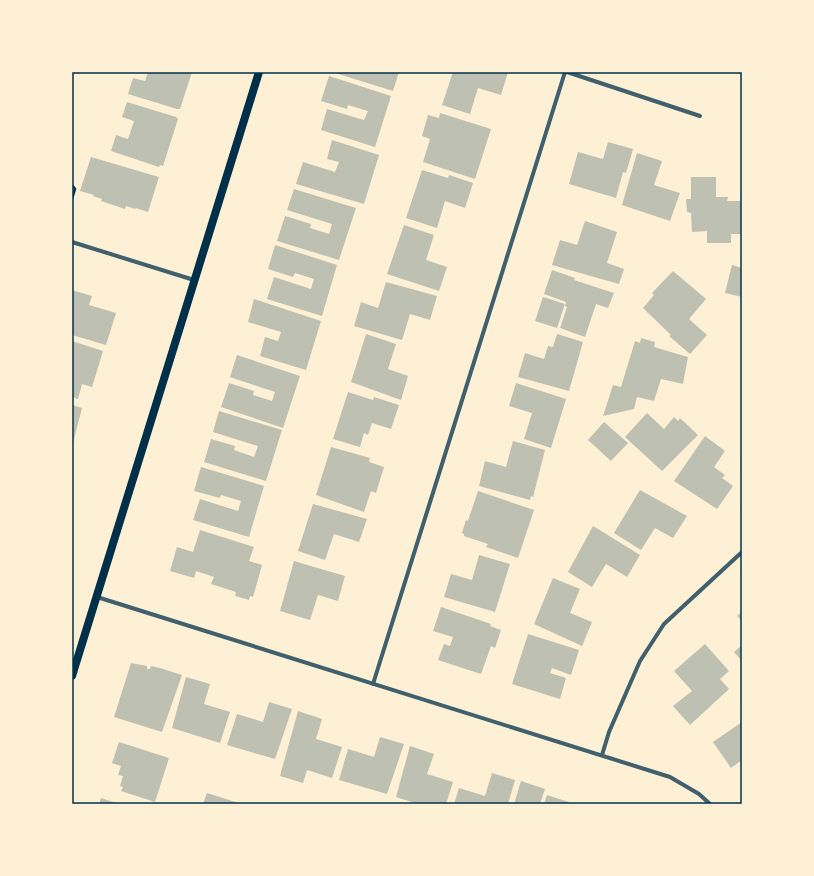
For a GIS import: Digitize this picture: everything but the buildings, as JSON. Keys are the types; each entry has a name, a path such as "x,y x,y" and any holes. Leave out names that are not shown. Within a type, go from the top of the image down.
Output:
{"main road":[{"path":"72,676 259,72"}],"street":[{"path":"373,684 566,72 700,116"},
{"path":"72,242 194,280"},
{"path":"602,755 609,732 640,661 664,624 742,552"},
{"path":"97,597 670,777 698,794 710,804"}],"path":[{"path":"72,185 75,190 72,199"}]}
